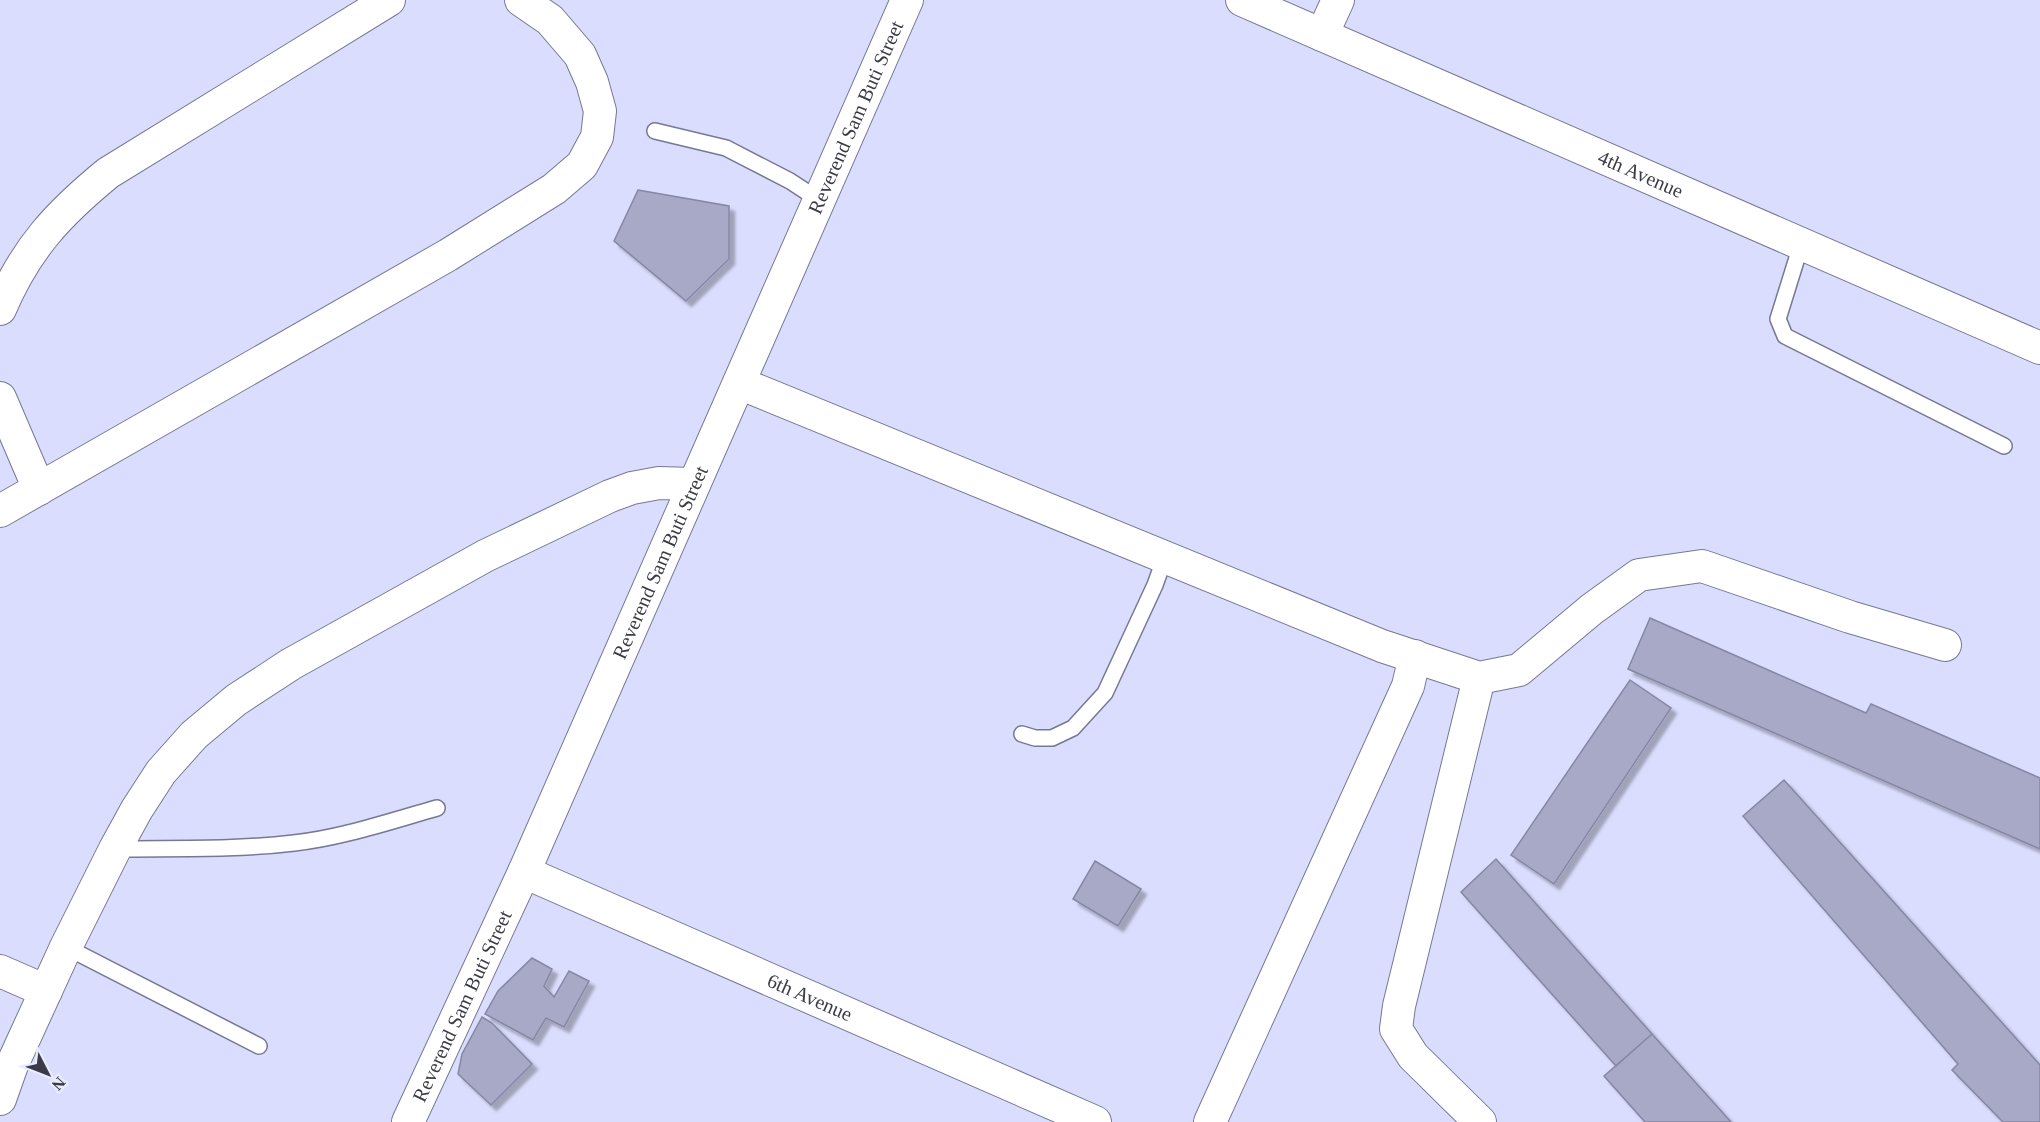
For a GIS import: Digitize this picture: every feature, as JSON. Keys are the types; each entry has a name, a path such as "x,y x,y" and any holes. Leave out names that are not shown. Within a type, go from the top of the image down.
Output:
{"street":[{"path":"0,309 12,282 37,242 72,203 108,173 389,0"},
{"path":"0,511 448,255 554,189 582,165 597,138 600,111 592,82 580,55 550,20 521,0"},
{"name":"Reverend Sam Buti Street","path":"408,1122 524,872 907,0"},
{"name":"4th Avenue","path":"1242,0 2040,348"},
{"path":"1322,35 1338,0"},
{"path":"739,383 1382,646 1479,678 1519,670 1592,609 1639,576 1702,566 1850,617 1945,645"},
{"path":"0,398 39,489"},
{"path":"0,1099 12,1065 66,947 137,809 161,772 194,735 236,700 291,664 485,556 610,496 659,483 693,484"},
{"path":"1210,1122 1408,686 1415,656"},
{"path":"1479,678 1399,1006 1396,1029 1413,1056 1480,1122"},
{"name":"6th Avenue","path":"524,872 1095,1122"},
{"path":"0,971 46,992"}],"lane":[{"path":"655,131 726,148 790,181 819,200"},
{"path":"1801,245 1778,319 1785,336 2004,446"},
{"path":"1022,734 1035,738 1052,738 1073,729 1106,693 1155,585 1165,557"},
{"path":"116,849 241,847 296,843 357,830 437,808"},
{"path":"66,947 259,1046"}],"building":[{"path":"638,190 729,206 729,259 686,301 614,241"},
{"path":"1650,618 1866,713 1871,704 2040,778 2040,849 1628,669"},
{"path":"1630,680 1671,708 1554,884 1511,855"},
{"path":"1784,780 2040,1065 2040,1122 2003,1122 1952,1070 1958,1064 1743,816"},
{"path":"1496,859 1652,1034 1616,1066 1461,892"},
{"path":"1095,861 1141,889 1118,926 1073,899"},
{"path":"532,958 552,969 544,986 554,997 569,971 589,981 564,1027 546,1018 533,1040 485,1014 498,991"},
{"path":"482,1017 492,1023 532,1064 491,1105 458,1074 462,1054"},
{"path":"1652,1034 1731,1122 1645,1122 1604,1076"}]}
